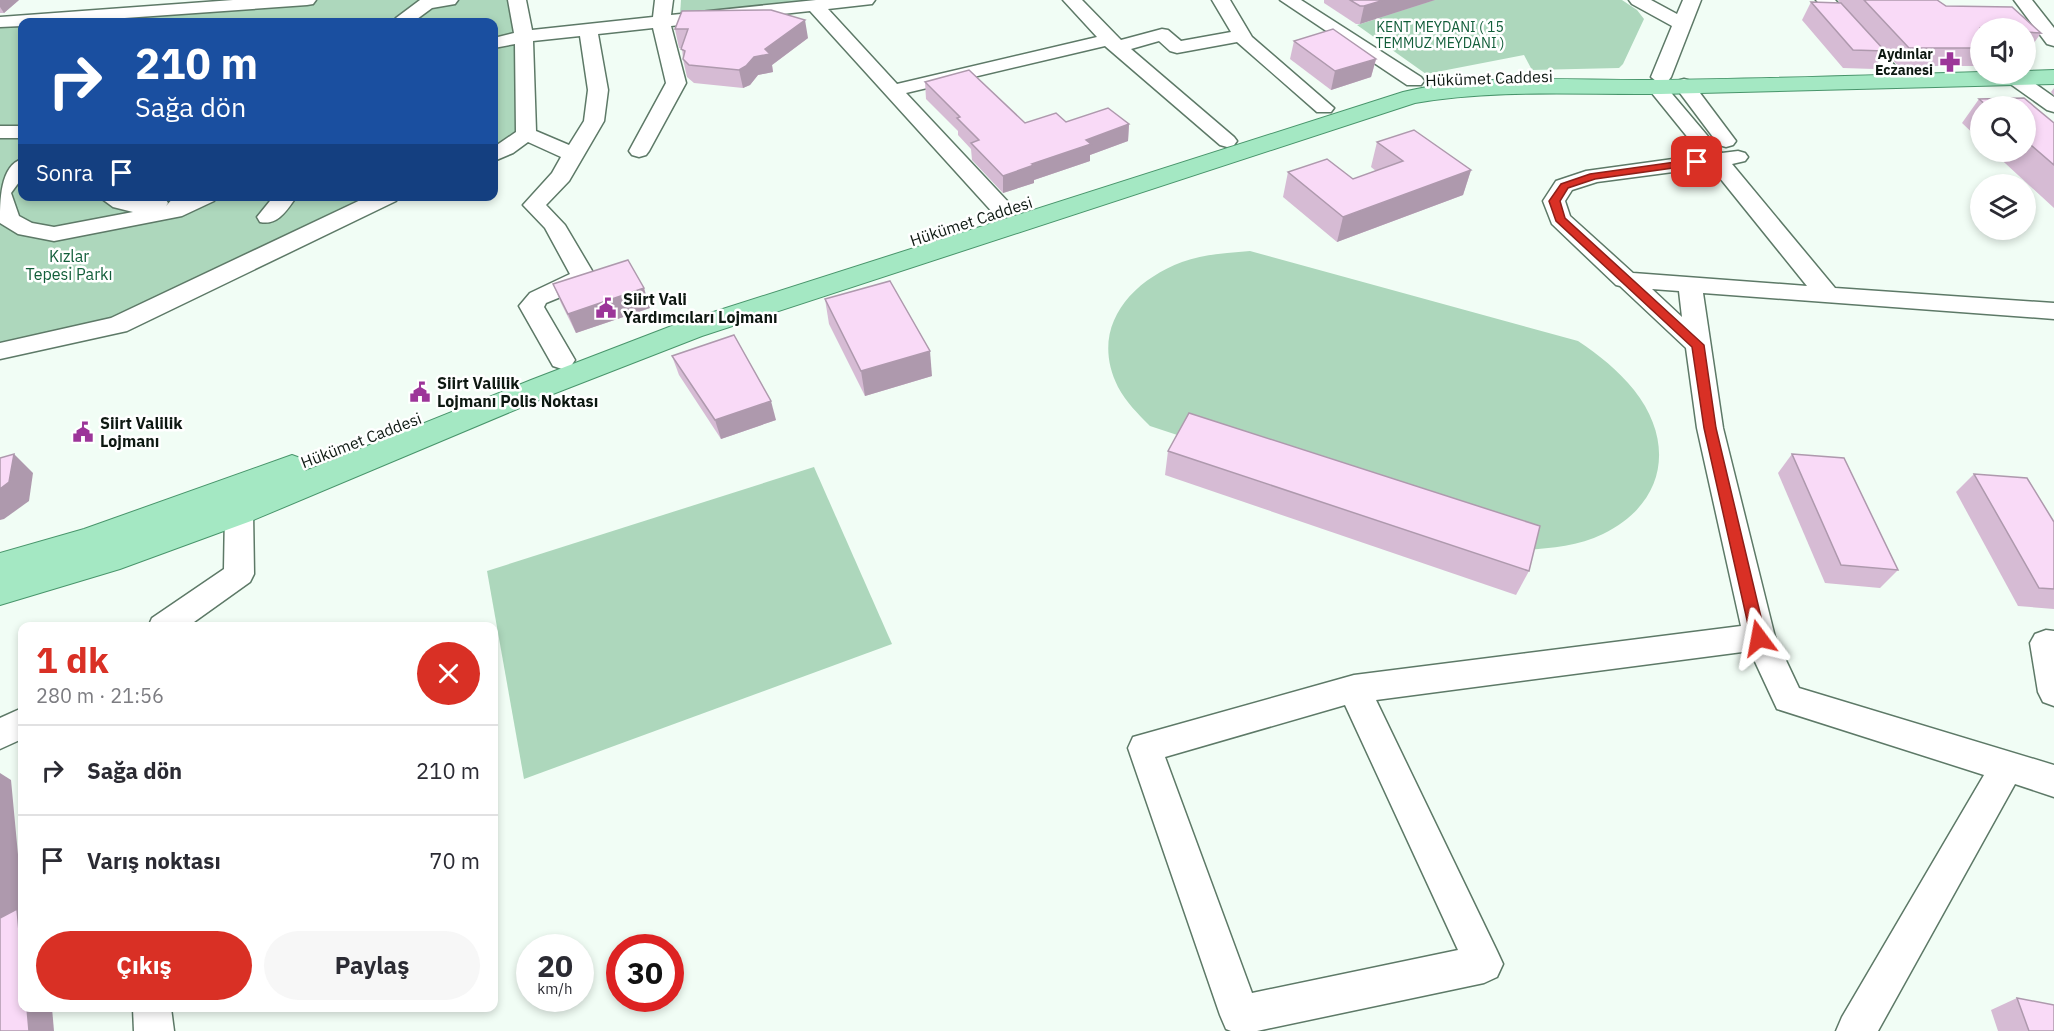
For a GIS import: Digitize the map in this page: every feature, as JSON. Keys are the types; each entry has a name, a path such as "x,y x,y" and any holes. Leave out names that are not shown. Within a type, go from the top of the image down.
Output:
{"main road":[{"path":"2036,69 2054,65"},
{"name":"Hükümet Caddesi","path":"0,567 90,541 247,484 440,410 562,360 682,316 1003,210 1414,81 1480,75 1667,83 1970,70"},
{"path":"0,591 108,559 239,512 542,387 692,329 1205,166 1411,97 1452,90 1543,86 1970,74"},
{"path":"2036,75 2054,77"}],"street":[{"path":"56,18 307,0"},
{"path":"517,0 524,36 526,134"},
{"path":"639,151 676,83 661,22 664,0"},
{"path":"498,42 524,36 866,0"},
{"path":"1072,0 1113,43 1227,141"},
{"path":"1221,0 1243,36 1324,108"},
{"path":"1289,0 1414,81"},
{"path":"1638,0 1683,25"},
{"path":"1692,0 1667,83 1837,294"},
{"path":"1826,0 1890,72"},
{"path":"2023,0 2054,40"},
{"path":"407,18 427,3 449,1"},
{"path":"433,18 449,1"},
{"path":"815,6 1003,210"},
{"path":"0,22 18,21"},
{"path":"562,360 531,306 538,298 577,282 582,274 554,225 534,205 561,176 594,121 598,90 588,30"},
{"path":"892,91 1162,34 1178,47 1243,36"},
{"path":"2031,84 2054,106"},
{"path":"0,132 18,132"},
{"path":"526,134 573,154"},
{"path":"498,153 526,134"},
{"path":"1698,345 1624,280 1560,219 1554,201 1564,186 1594,176 1728,158"},
{"path":"18,170 0,193 9,220 26,229 54,234 179,201"},
{"path":"118,201 128,206 142,207 179,201"},
{"path":"268,218 282,201"},
{"path":"0,351 118,325 378,201"},
{"path":"1624,280 2054,311"},
{"path":"1690,285 1710,428 1759,638 1788,699 2054,781"},
{"path":"170,622 239,574 239,512"},
{"path":"1354,689 1484,964 1240,1014 1145,748 1354,689 1759,638"},
{"path":"2054,644 2046,643 2054,692"},
{"path":"0,734 18,725"},
{"path":"1856,1031 2007,766"},
{"path":"152,1012 154,1031"}],"green space":[{"name":"Kızlar Tepesi Parkı","path":"307,0 517,0 526,134 498,153 498,18 56,18"},
{"path":"681,0 811,0 680,15"},
{"name":"KENT MEYDANI ( 15 TEMMUZ MEYDANI )","path":"1395,0 1622,0 1637,10 1644,19 1619,68 1532,70 1524,55 1426,74 1357,25 1379,18"},
{"name":"Kızlar Tepesi Parkı","path":"18,21 18,201 380,201 118,325 0,351 0,22"},
{"path":"1250,251 1578,341 1601,357 1621,376 1634,390 1647,410 1656,431 1659,451 1658,471 1651,489 1640,506 1624,521 1603,534 1575,544 1526,550 1150,426 1132,408 1121,392 1110,366 1108,346 1119,310 1146,282 1182,262 1224,253"},
{"path":"814,467 892,644 524,779 498,622 496,622 487,571"}],"building":[{"path":"1350,0 1384,0 1360,6"},
{"path":"1864,0 1937,0 1946,6 2012,7 2024,18 1970,18 1970,48 1909,48"},
{"path":"1811,2 1841,3 1885,51 1853,50"},
{"path":"771,10 805,20 765,49 770,54 754,57 739,70 689,65 683,59 685,51 681,49 688,29 675,29 682,11"},
{"path":"1333,29 1376,59 1335,71 1294,41"},
{"path":"969,70 1025,123 1056,113 1066,122 1108,108 1129,124 1086,140 1091,144 1003,176 971,143 979,140 957,118 960,117 925,82"},
{"path":"2036,108 2054,123 2054,165 2036,149"},
{"path":"1414,130 1471,170 1343,217 1288,172 1327,159 1353,179 1403,161 1377,142"},
{"path":"628,260 644,288 568,314 553,284"},
{"path":"890,281 930,351 861,371 825,299"},
{"path":"734,335 771,401 715,420 672,356"},
{"path":"1189,413 1540,526 1529,571 1168,451"},
{"path":"14,454 9,482 0,489 0,458"},
{"path":"1792,454 1844,458 1898,570 1841,565"},
{"path":"1974,474 2027,478 2054,522 2054,589 2039,588"},
{"path":"17,909 18,1012 27,1012 29,1031 0,1031 0,918"},
{"path":"2017,998 2054,1005 2054,1031 2029,1031"}],"place":[{"name":"Aydınlar Eczanesi","path":"1950,62"},
{"name":"Siirt Vali Yardımcıları Lojmanı","path":"606,308"},
{"name":"Siirt Valilik Lojmanı Polis Noktası","path":"420,392"},
{"name":"Siirt Valilik Lojmanı","path":"83,432"}],"route":[{"path":"1697,162 1594,176 1564,186 1554,201 1560,219 1698,345 1710,428 1759,638"}]}
